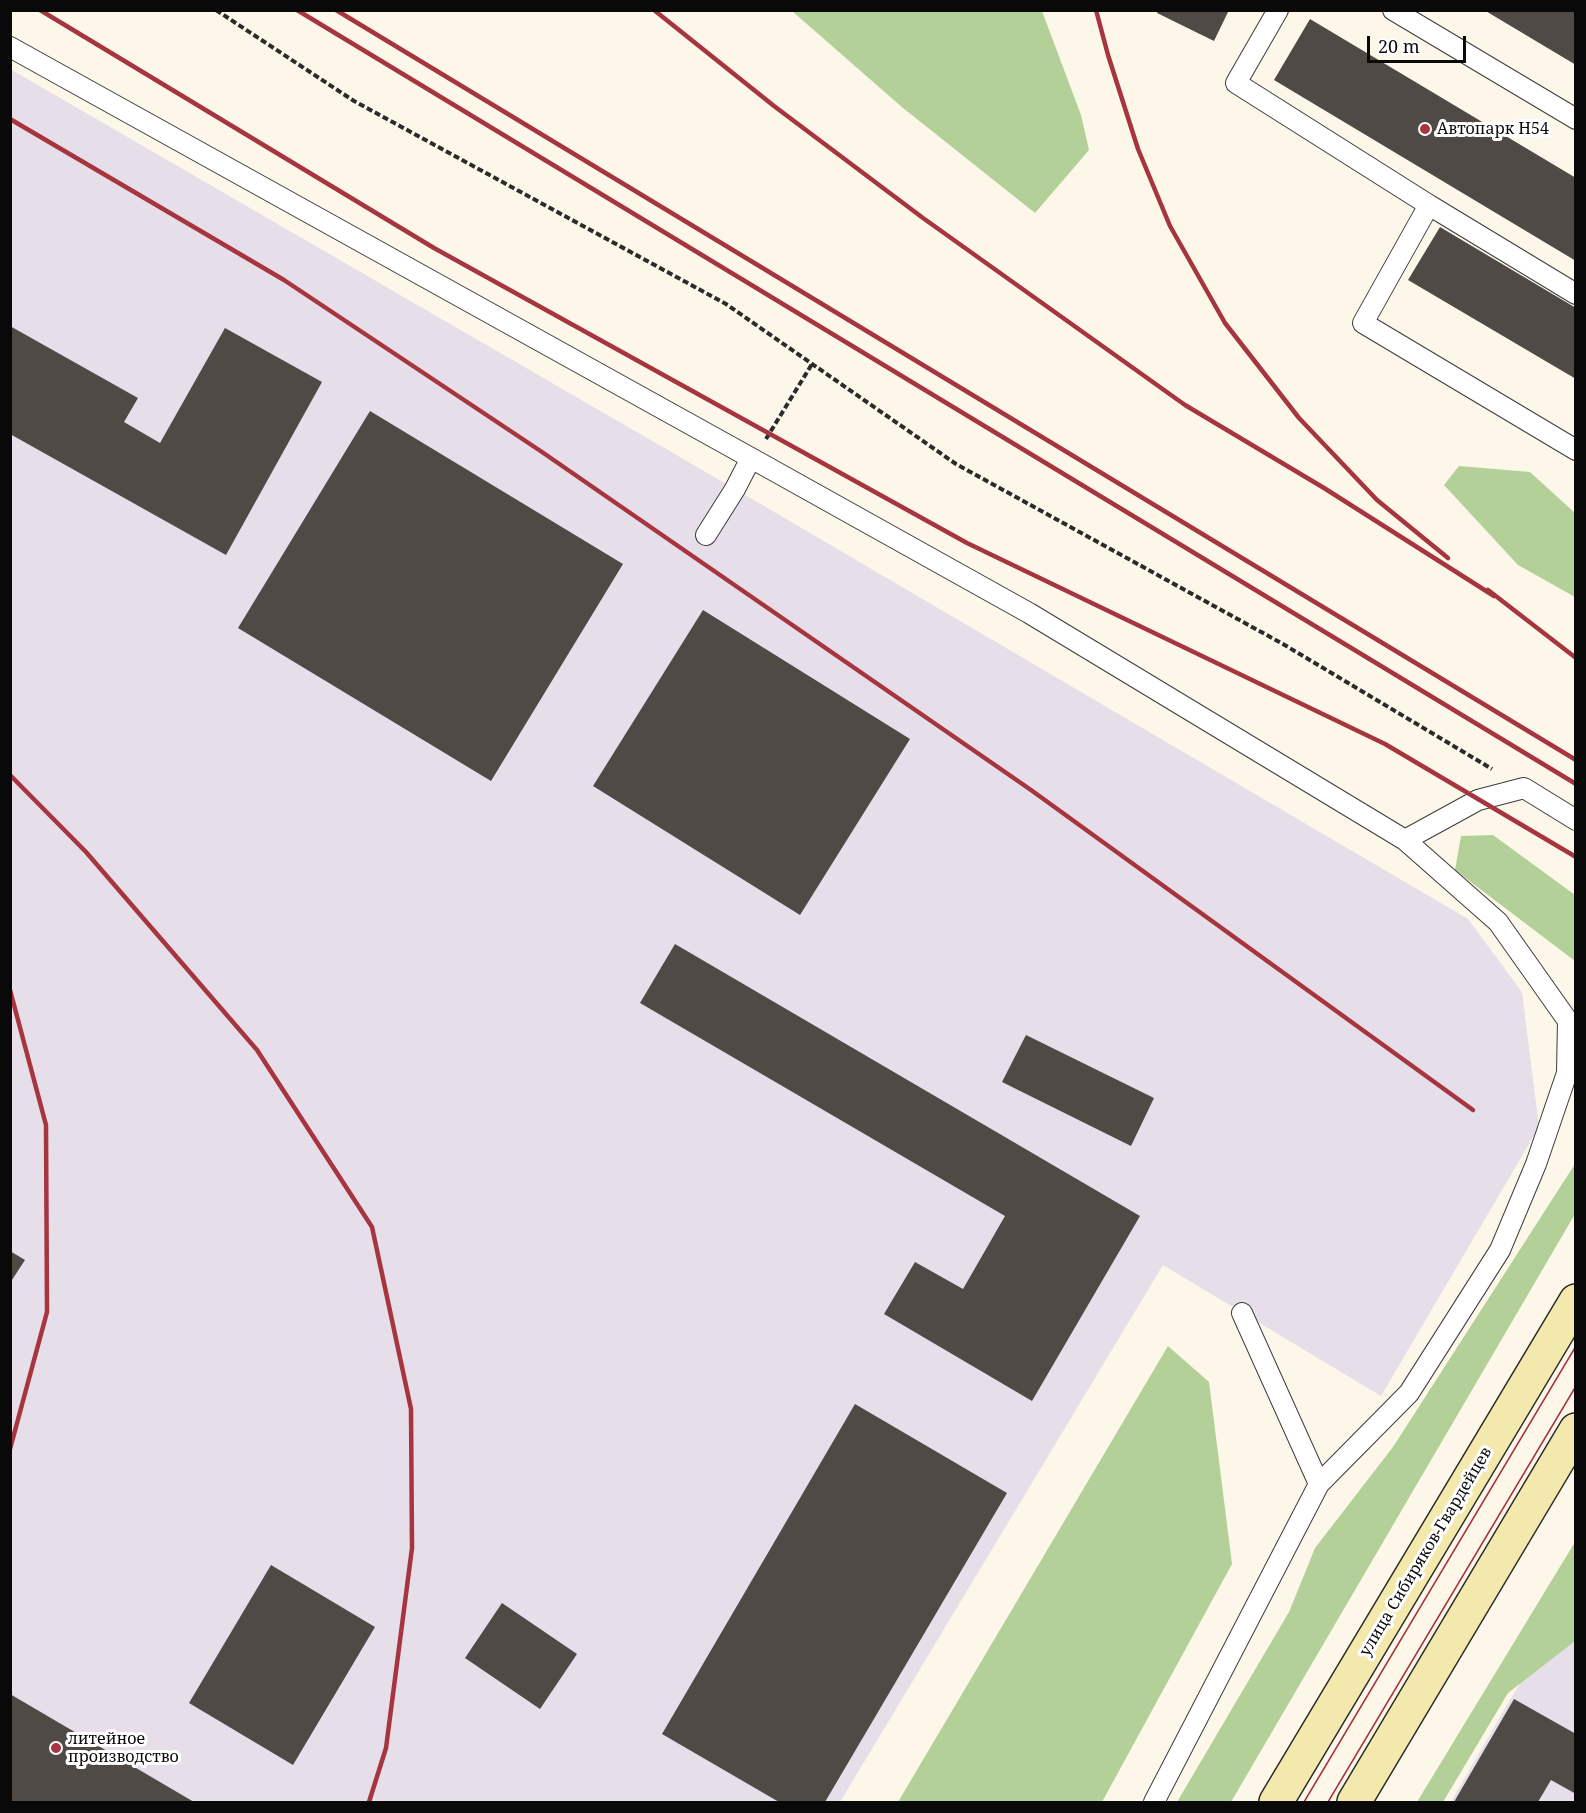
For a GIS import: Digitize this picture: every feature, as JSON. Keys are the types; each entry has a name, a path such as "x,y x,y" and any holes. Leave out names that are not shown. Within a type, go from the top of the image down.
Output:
{"main road":[{"name":"улица Сибиряков-Гвардейцев","path":"1276,1803 1575,1301"},
{"path":"1354,1803 1575,1430"}],"lane":[{"path":"1278,10 1236,83 1575,294"},
{"path":"1393,10 1575,119"},
{"path":"10,47 1029,613 1405,840 1498,922 1568,1021 1566,1073 1536,1164 1500,1250 1409,1393 1319,1484 1154,1803"},
{"path":"1429,205 1363,323 1575,450"},
{"path":"706,535 735,489 751,458"},
{"path":"1405,840 1478,800 1524,788 1575,820"},
{"path":"1242,1313 1319,1484"}],"path":[{"path":"216,10 354,101 726,304 956,464 1283,644 1524,788"},
{"path":"751,458 770,434 812,364"}],"shaded area":[{"path":"10,69 735,489 1468,919 1522,992 1539,1127 1381,1396 1163,1265 840,1802 11,1802"},
{"path":"1575,1595 1575,1802 1451,1802 1511,1698"}],"green space":[{"path":"792,11 1042,11 1081,115 1089,150 1035,213 903,108"},
{"path":"1459,466 1530,472 1575,513 1575,597 1518,565 1444,485"},
{"path":"1493,835 1575,895 1575,961 1455,870 1461,836"},
{"path":"1575,1164 1575,1214 1231,1802 1177,1802 1289,1612 1315,1548 1393,1447"},
{"path":"1168,1346 1209,1382 1232,1564 1102,1802 898,1802"},
{"path":"1575,1542 1575,1641 1508,1693 1443,1802 1417,1802"}],"building":[{"path":"1158,10 1229,10 1214,41 1157,13"},
{"path":"1484,10 1576,10 1576,65"},
{"name":"Автопарк Н54","path":"1310,19 1576,178 1576,261 1274,80"},
{"path":"1440,227 1576,308 1576,379 1408,280"},
{"path":"10,326 138,398 124,422 160,443 225,328 322,382 226,555 10,434"},
{"path":"370,411 623,564 491,781 238,628"},
{"path":"703,610 910,739 800,915 593,786"},
{"path":"675,944 1140,1216 1032,1401 884,1314 915,1262 963,1289 1005,1216 640,1003"},
{"path":"1026,1035 1154,1098 1131,1146 1002,1082"},
{"path":"10,1251 25,1260 10,1283"},
{"path":"855,1404 1007,1493 825,1802 779,1802 662,1734"},
{"path":"271,1565 375,1627 293,1765 189,1703"},
{"path":"502,1603 577,1654 540,1709 465,1658"},
{"name":"литейное производство","path":"10,1694 194,1802 10,1802"},
{"path":"1514,1699 1576,1734 1576,1794 1551,1780 1538,1802 1454,1802"}],"tram line":[{"path":"1304,1802 1576,1346"},
{"path":"1328,1802 1576,1386"}],"railway":[{"path":"40,10 434,248 967,543 1385,744 1576,857"},
{"path":"297,10 1576,784"},
{"path":"336,10 1576,760"},
{"path":"654,10 774,106 923,218 1185,405 1324,488 1494,596"},
{"path":"1096,10 1138,149 1170,226 1225,323 1299,418 1377,500 1448,558"},
{"path":"10,119 284,280 542,452 1031,790 1473,1110"},
{"path":"1488,590 1576,658"},
{"path":"10,775 86,852 257,1050 372,1227 411,1409 412,1548 386,1748 369,1802"},
{"path":"10,990 46,1125 47,1312 10,1449"}],"place":[{"name":"Автопарк Н54","path":"1425,129"},
{"name":"литейное производство","path":"56,1748"}]}
